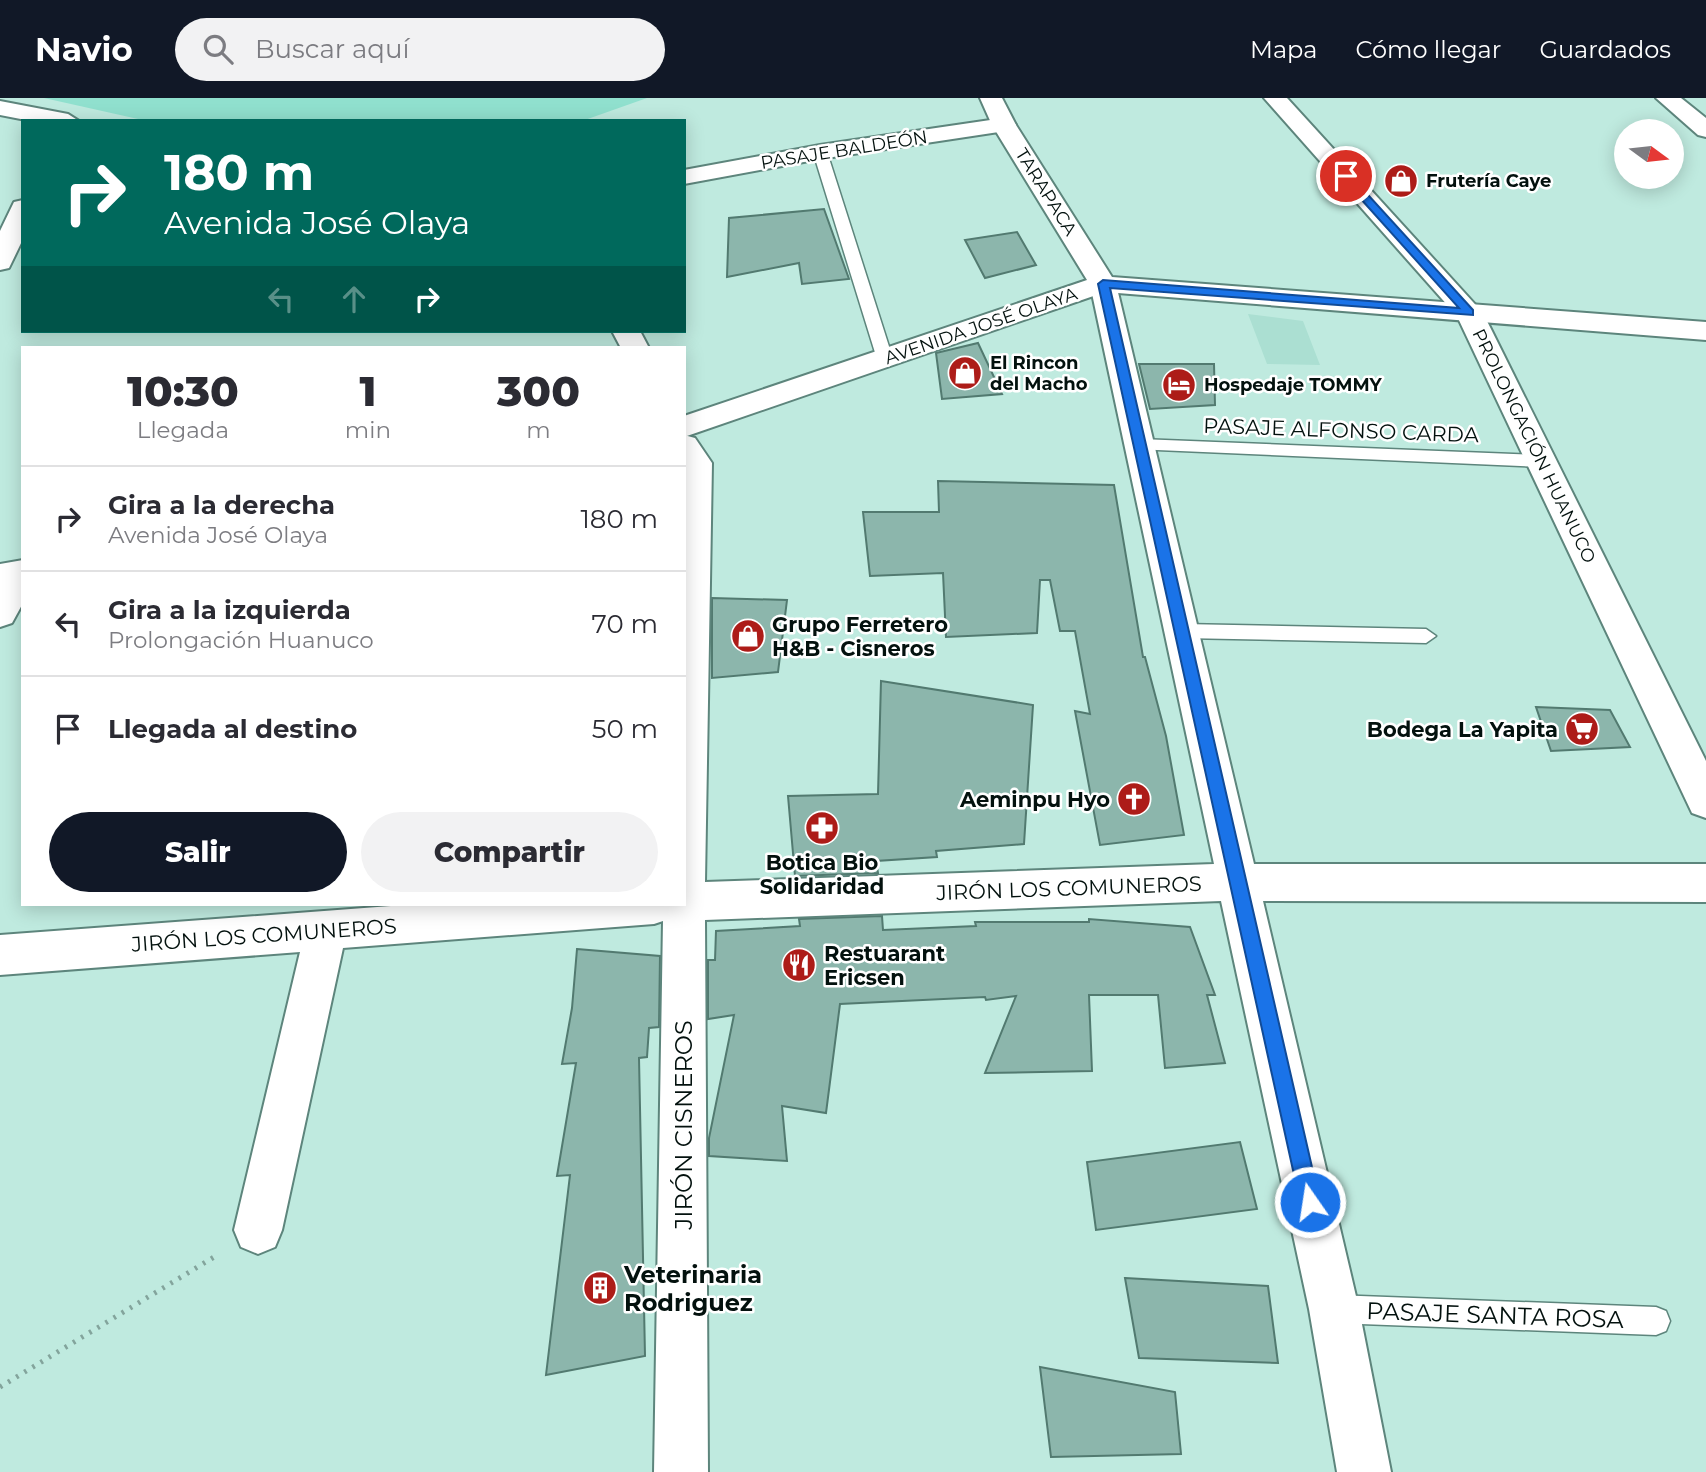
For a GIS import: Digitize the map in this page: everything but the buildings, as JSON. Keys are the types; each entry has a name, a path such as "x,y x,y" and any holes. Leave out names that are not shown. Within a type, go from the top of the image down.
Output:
{"street":[{"name":"TARAPACA","path":"991,98 1004,125 1103,284 1334,1309 1364,1472"},
{"name":"PROLONGACIÓN HUANUCO","path":"1275,98 1469,313 1706,801"},
{"path":"1667,98 1706,130"},
{"path":"0,108 57,119"},
{"name":"PASAJE BALDEÓN","path":"686,177 820,152 1004,125"},
{"path":"21,212 0,264 21,263"},
{"name":"AVENIDA JOSÉ OLAYA","path":"686,426 1103,284 1706,331"},
{"name":"JIRÓN CISNEROS","path":"686,448 696,464 686,832"},
{"path":"0,614 14,575"},
{"name":"JIRÓN LOS COMUNEROS","path":"686,902 1238,882 1706,883"},
{"name":"JIRÓN LOS COMUNEROS","path":"0,955 641,906"},
{"name":"JIRÓN CISNEROS","path":"681,1472 684,906"},
{"path":"258,1230 326,930"}],"lane":[{"path":"820,152 884,359"},
{"name":"PASAJE ALFONSO CARDA","path":"1140,445 1541,461"},
{"path":"1182,631 1426,636"},
{"name":"PASAJE SANTA ROSA","path":"1334,1309 1656,1321"}],"path":[{"path":"0,1387 258,1230"}],"shaded area":[{"path":"44,98 647,98 588,119 138,119"},
{"path":"1248,314 1303,321 1320,365 1267,364"}],"place":[{"name":"Frutería Caye","path":"1401,181"},
{"name":"El Rincon del Macho","path":"965,373"},
{"name":"Hospedaje TOMMY","path":"1179,385"},
{"name":"Grupo Ferretero H&B - Cisneros","path":"748,636"},
{"name":"Bodega La Yapita","path":"1582,729"},
{"name":"Aeminpu Hyo","path":"1134,799"},
{"name":"Botica Bio Solidaridad","path":"822,828"},
{"name":"Restuarant Ericsen","path":"799,965"},
{"name":"Veterinaria Rodriguez","path":"600,1288"}],"route":[{"path":"1310,1202 1103,284 1469,313 1346,176"}]}
